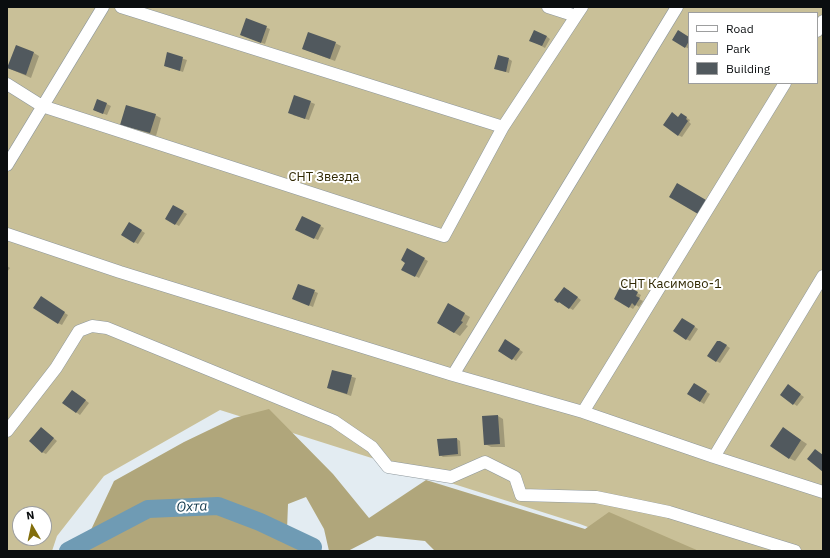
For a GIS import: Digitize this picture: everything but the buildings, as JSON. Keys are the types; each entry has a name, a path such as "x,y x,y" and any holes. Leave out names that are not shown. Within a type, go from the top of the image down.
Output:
{"street":[{"path":"7,165 103,7"},
{"path":"121,7 503,127"},
{"path":"7,84 42,106 444,236 503,127 579,11 548,7"},
{"path":"453,375 677,7"},
{"path":"583,412 784,84"},
{"path":"7,234 120,272 453,375 583,412 714,457 823,492"},
{"path":"714,457 823,276"},
{"path":"7,431 56,368 79,331 92,326 107,328 334,421 372,448 388,467 452,477 485,462 515,477 521,495 596,497 662,510 795,551"}],"green space":[{"path":"7,7 823,7 823,551 650,551 580,524 220,410 104,476 57,536 52,551 7,551"}],"shaded area":[{"path":"269,409 333,474 369,518 426,480 585,529 609,512 699,551 435,551 425,541 377,536 348,551 329,551 324,529 306,497 288,504 287,530 310,539 312,551 81,551 114,481 184,442 234,418"}],"waterway":[{"name":"Охта","path":"68,551 148,509 218,506 260,522 313,547 312,551"}],"park label":[{"name":"СНТ Звезда","path":"324,177"},
{"name":"СНТ Касимово-1","path":"671,284"}]}
